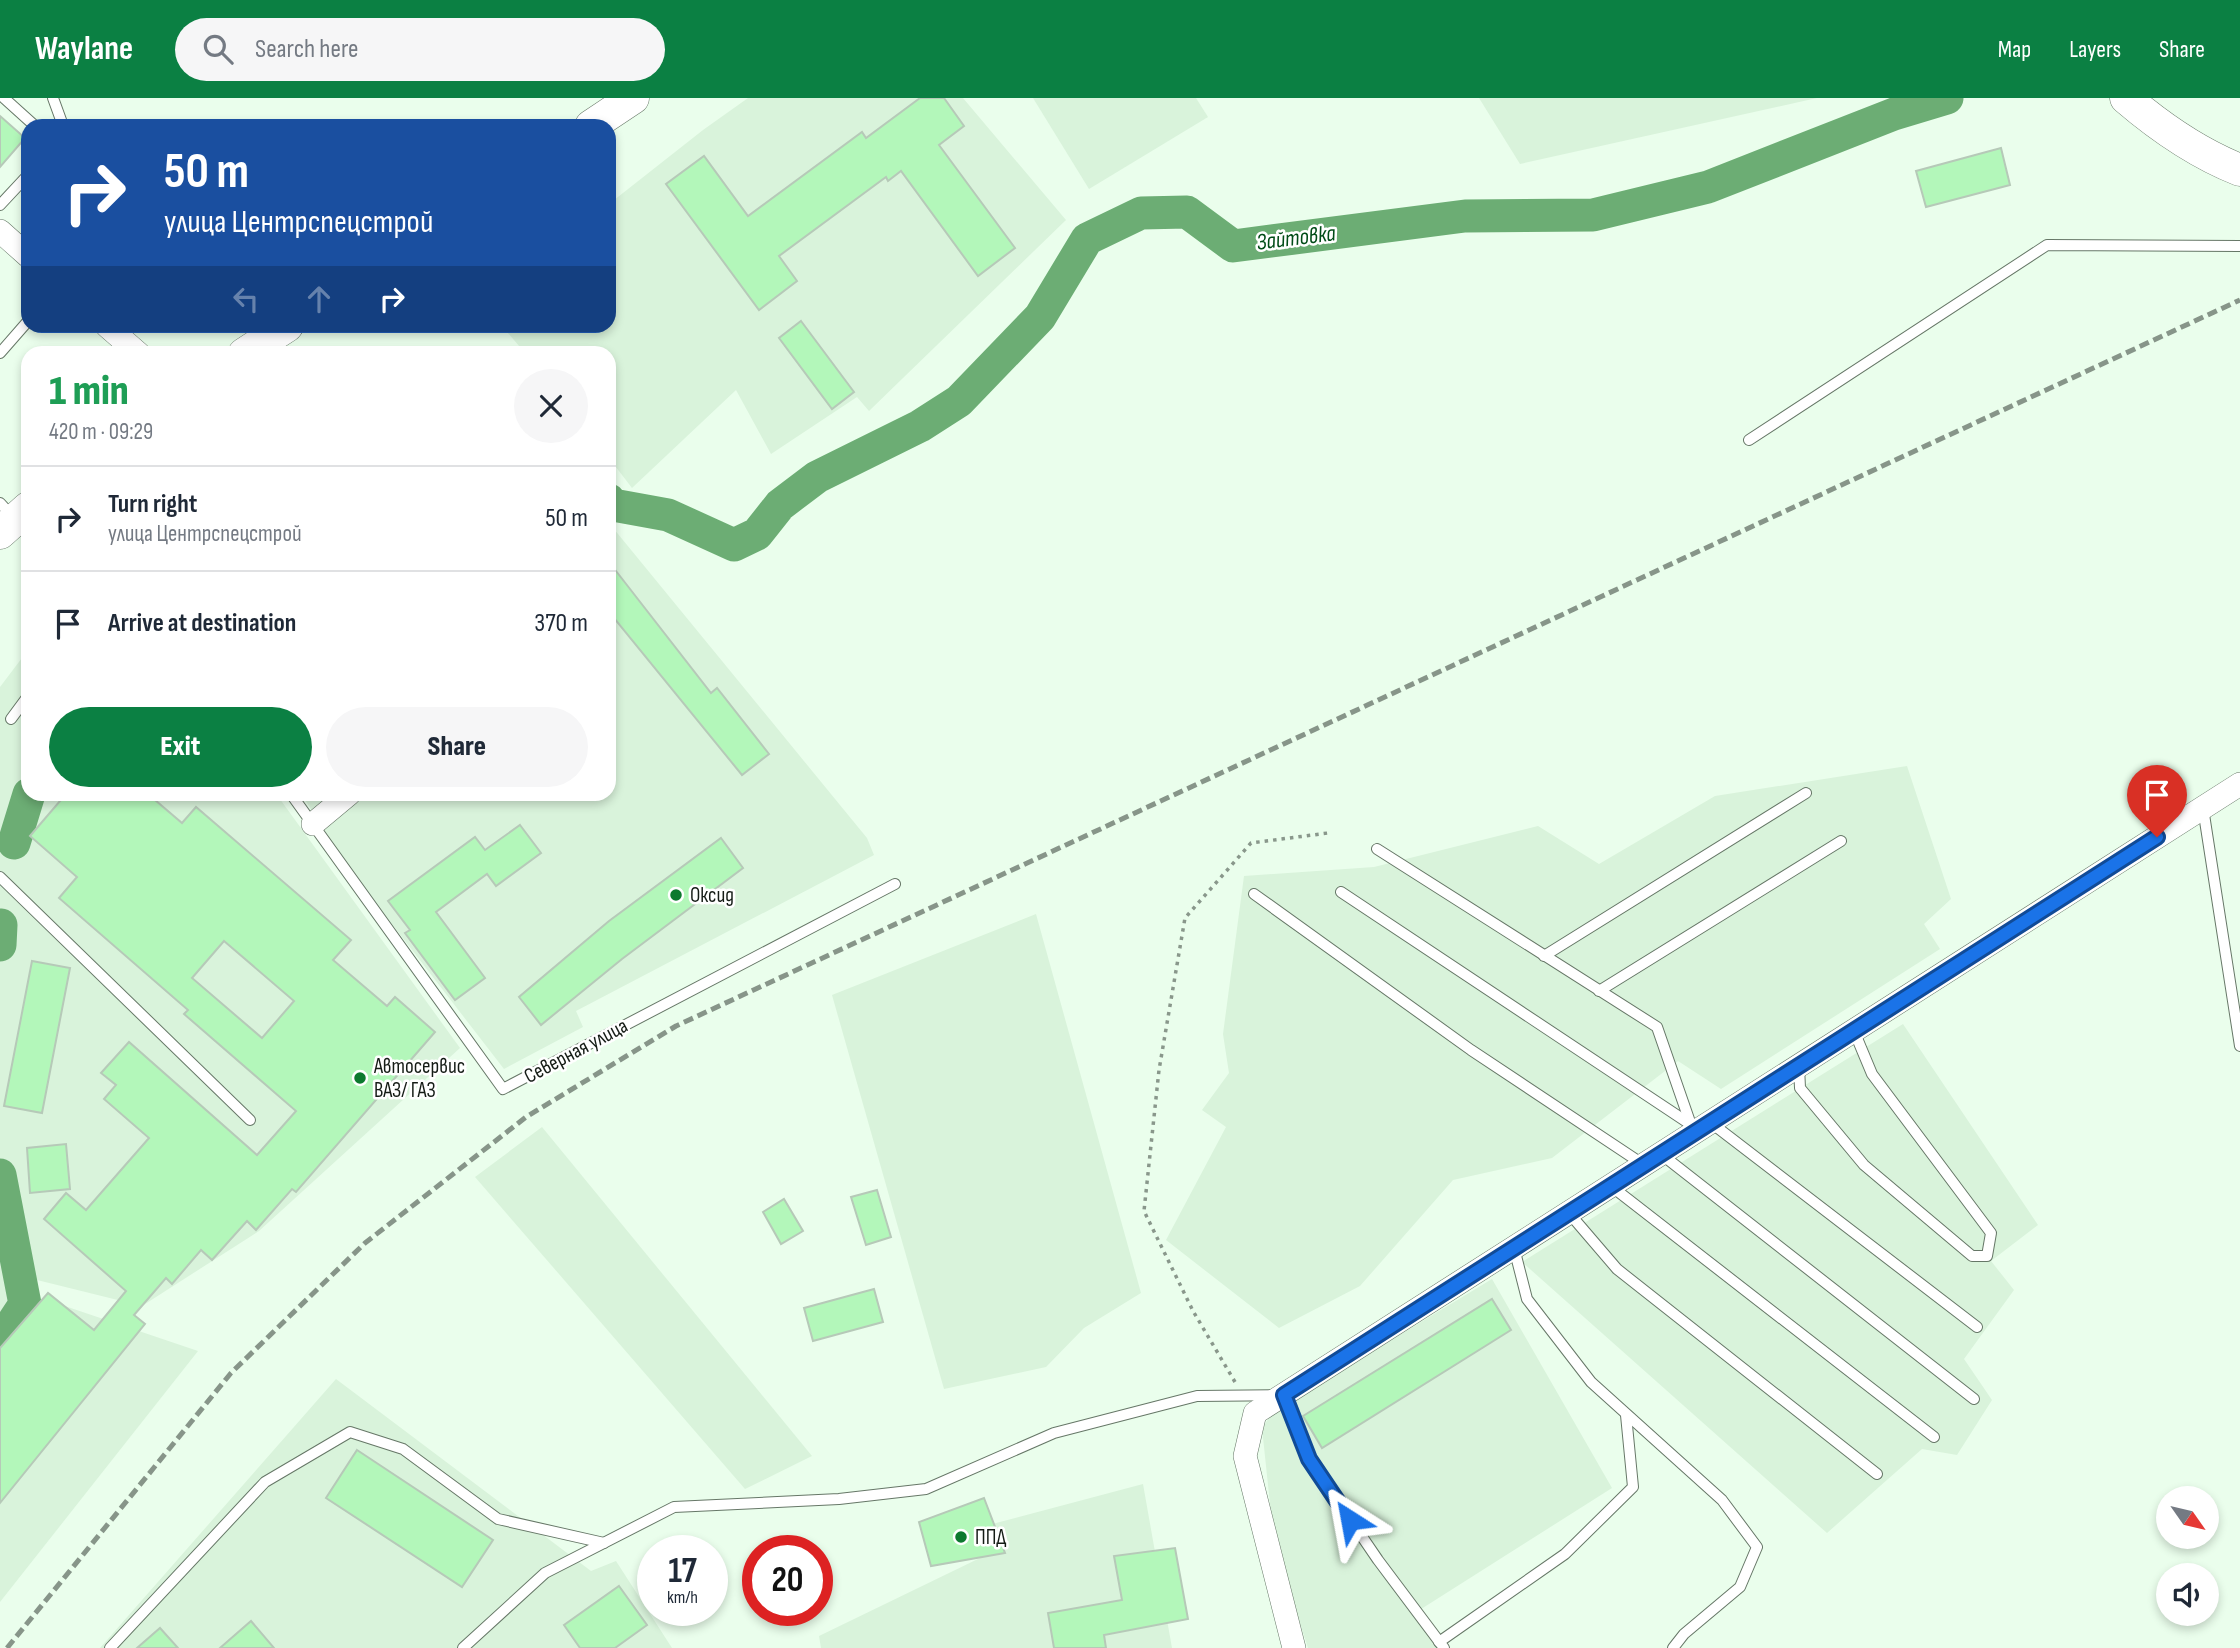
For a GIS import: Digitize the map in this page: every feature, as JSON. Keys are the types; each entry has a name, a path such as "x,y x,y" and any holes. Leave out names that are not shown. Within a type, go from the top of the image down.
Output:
{"main road":[{"path":"602,119 633,98"},
{"path":"2126,98 2153,121 2208,157 2240,170"},
{"path":"256,346 276,333"}],"street":[{"path":"0,231 21,250"},
{"path":"115,333 130,346"},
{"path":"1294,1648 1245,1455 1249,1404 1284,1395 1700,1126 1799,1066 2240,784"},
{"path":"313,824 341,801"}],"lane":[{"path":"4,98 27,119"},
{"path":"53,98 61,119"},
{"path":"0,205 21,182"},
{"path":"1749,440 2047,245 2240,246"},
{"path":"0,353 21,329"},
{"path":"11,719 21,705"},
{"path":"1544,956 1806,793"},
{"name":"Северная улица","path":"296,801 503,1089 895,884"},
{"path":"2203,807 2240,1046"},
{"path":"1599,991 1841,841"},
{"path":"1377,849 1657,1027 1700,1126"},
{"path":"0,877 250,1120"},
{"path":"1341,892 1700,1126 1977,1327"},
{"path":"1254,894 1471,1049 1652,1159 1974,1398"},
{"path":"1799,1066 1800,1088 1864,1165 1972,1256 1987,1256 1991,1233 1872,1074 1854,1031"},
{"path":"1611,1186 1934,1437"},
{"path":"1569,1213 1617,1269 1877,1474"},
{"path":"1514,1248 1527,1299 1591,1382 1722,1500 1757,1547 1740,1587 1684,1634 1673,1648"},
{"path":"1284,1395 1309,1459 1378,1560 1442,1645 1565,1554 1633,1487 1626,1415"},
{"path":"463,1648 545,1573 674,1507 839,1499 926,1489 1054,1433 1197,1396 1249,1404"},
{"path":"110,1648 265,1482 350,1432 404,1449 498,1519 604,1543"}],"path":[{"path":"1249,1404 1193,1311 1144,1211 1159,1070 1185,918 1251,843 1328,833"}],"shaded area":[{"path":"748,98 963,98 1066,220 869,411 857,397 771,454 736,390 632,488 616,467 616,346 519,346 508,333 616,333 616,198"},
{"path":"1033,98 1196,98 1208,117 1089,189"},
{"path":"1479,98 1817,98 1520,164"},
{"path":"616,532 867,838 874,855 576,1011 583,1027 504,1069 344,862 306,801 616,801"},
{"path":"21,659 21,801 281,801 460,1048 259,1231 142,1306 33,1279 0,1325 0,687"},
{"path":"1907,766 1951,899 1924,924 1940,949 1721,1089 1678,1061 1552,1158 1453,1180 1360,1286 1279,1328 1166,1240 1226,1127 1202,1110 1229,1073 1223,1034 1244,876 1374,867 1538,826 1599,864 1715,796"},
{"path":"1036,914 1141,1293 1084,1328 1046,1367 944,1389 832,995"},
{"path":"1903,1024 2038,1225 1991,1261 2014,1290 1964,1359 1992,1400 1957,1455 1922,1449 1827,1533 1522,1262"},
{"path":"542,1127 812,1456 745,1489 475,1177"},
{"path":"1492,1279 1612,1488 1418,1611 1443,1648 1308,1648 1274,1542 1262,1428 1274,1411"},
{"path":"50,1301 198,1351 0,1602 0,1370"},
{"path":"336,1379 591,1571 616,1561 637,1594 637,1626 658,1626 672,1648 100,1648"},
{"path":"1143,1484 1172,1648 821,1648 819,1636 982,1557 977,1528"}],"building":[{"path":"920,98 944,98 964,126 939,145 1015,248 978,276 901,171 888,181 886,177 779,256 797,281 759,310 666,184 704,156 748,216 862,132 866,138"},
{"path":"0,116 21,134 21,143 0,167"},
{"path":"2001,148 2010,185 1926,207 1916,171"},
{"path":"801,321 854,392 832,409 779,338"},
{"path":"616,571 711,693 717,688 769,754 742,775 616,621"},
{"path":"60,801 156,801 182,823 196,807 351,940 333,960 387,1006 395,997 435,1032 296,1192 292,1189 256,1230 247,1221 212,1260 201,1250 172,1284 166,1278 134,1315 145,1324 0,1503 0,1348 48,1293 94,1330 126,1291 44,1219 66,1193 86,1210 149,1138 104,1099 116,1085 101,1073 129,1042 257,1155 296,1111 184,1014 188,1010 59,898 77,877 30,836","holes":["224,941 294,1001 262,1038 192,978"]},
{"path":"520,825 541,853 496,886 487,874 436,912 485,978 455,1000 405,933 410,930 388,901 475,837 485,850"},
{"path":"721,838 743,868 622,959 541,1025 519,997 609,921"},
{"path":"32,961 70,968 42,1113 4,1106"},
{"path":"66,1144 70,1189 30,1193 27,1148"},
{"path":"877,1190 891,1237 866,1245 851,1197"},
{"path":"784,1199 803,1231 781,1244 763,1212"},
{"path":"874,1289 883,1322 813,1341 804,1308"},
{"path":"1492,1299 1511,1330 1322,1448 1303,1416"},
{"path":"357,1450 493,1540 462,1587 326,1498"},
{"name":"ППД","path":"984,1498 1005,1553 931,1566 919,1522"},
{"path":"1175,1548 1188,1619 1104,1635 1106,1648 1054,1648 1048,1613 1122,1600 1114,1556"},
{"path":"619,1586 637,1611 637,1626 646,1626 615,1648 580,1648 564,1625"},
{"path":"251,1621 274,1648 220,1648"},
{"path":"160,1628 178,1648 137,1648"}],"waterway":[{"name":"Зайтовка","path":"616,506 668,515 734,545 757,534 780,505 817,477 920,426 959,401 1040,317 1087,239 1141,213 1187,212 1233,246 1465,216 1593,215 1708,187 1894,114 1947,98"},
{"name":"Зайтовка","path":"14,843 27,801"},
{"name":"Зайтовка","path":"0,945 1,925"},
{"name":"Зайтовка","path":"0,1175 25,1304 0,1342"}],"railway":[{"path":"7,1648 231,1373 365,1243 526,1117 676,1026 2240,300"}],"place":[{"name":"Оксид","path":"676,895"},
{"name":"Автосервис ВАЗ/ ГАЗ","path":"360,1078"},
{"name":"ППД","path":"961,1537"}],"route":[{"path":"1350,1520 1309,1459 1284,1395 2157,837"}]}
